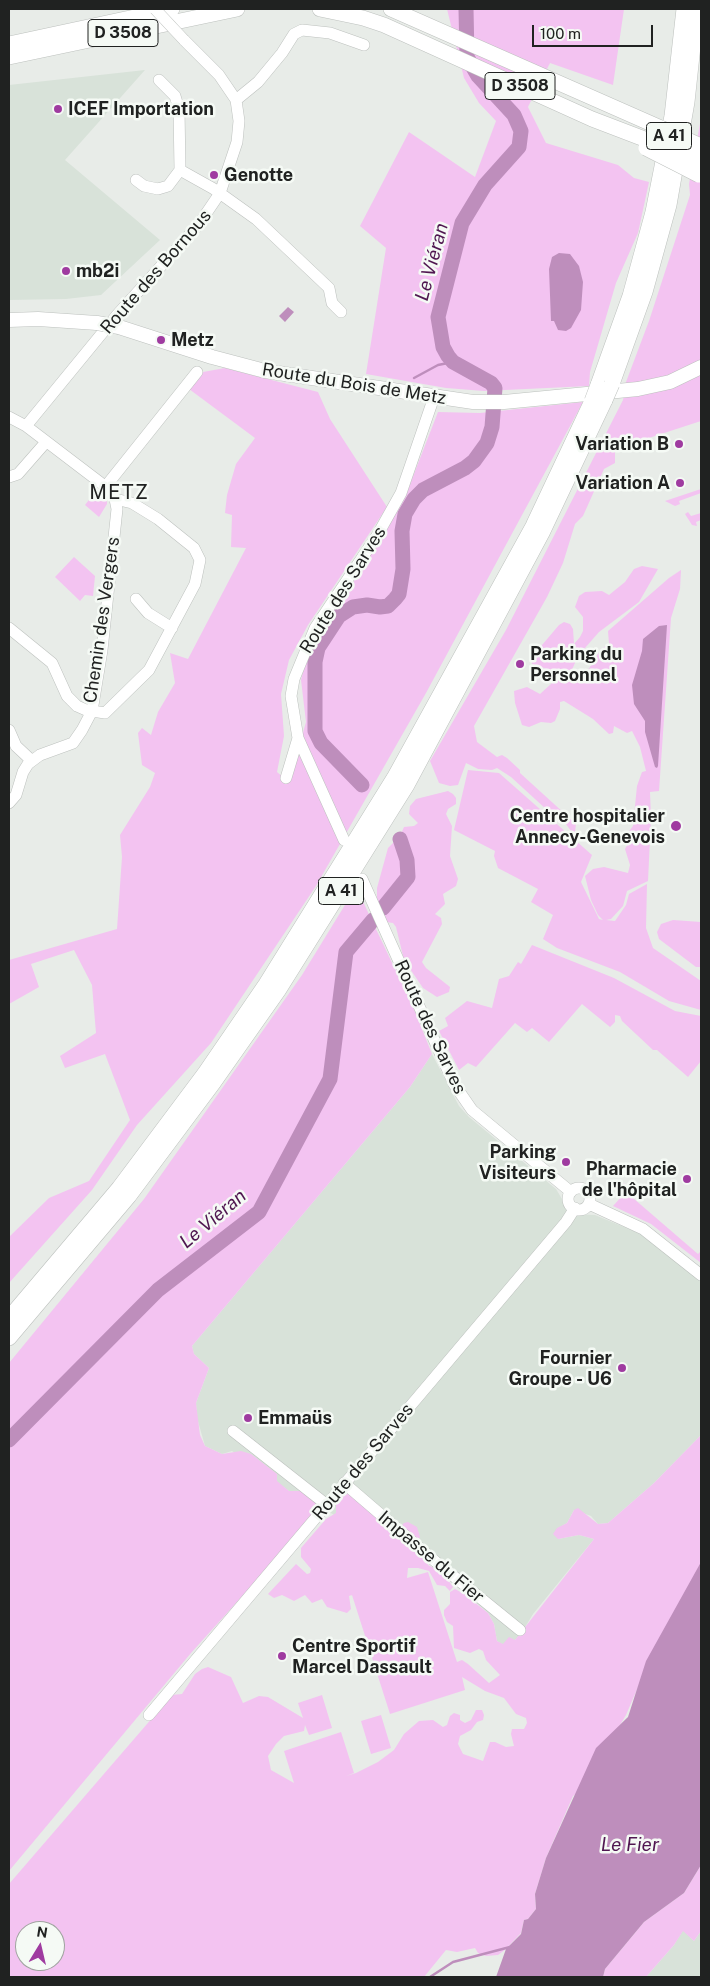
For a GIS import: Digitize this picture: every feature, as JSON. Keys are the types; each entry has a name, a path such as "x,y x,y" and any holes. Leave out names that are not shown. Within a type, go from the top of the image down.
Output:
{"highway":[{"name":"D 3508","path":"9,44 172,9"},
{"name":"D 3508","path":"9,56 237,9"},
{"name":"D 3508","path":"320,9 363,18 407,35 646,144 701,164"},
{"name":"D 3508","path":"391,9 656,126 701,164"},
{"name":"A 41","path":"605,385 653,212 672,116 684,9"},
{"name":"A 41","path":"9,1338 129,1196 214,1082 283,982 407,785 542,533 645,292 669,205 687,102 697,9"},
{"path":"669,205 690,124 701,64"},
{"path":"656,126 701,140"},
{"name":"A 41","path":"9,1318 119,1188 205,1073 266,984 394,778 533,526 598,401"}],"main road":[{"name":"Route du Bois de Metz","path":"9,320 38,319 97,323 119,327 212,357 265,371 434,398 486,402 504,402 638,389 670,382 701,367"}],"street":[{"name":"Route des Bornous","path":"26,426 123,308 200,224 220,192 237,142 239,121 236,100 219,75 155,9"},
{"path":"236,100 258,82 282,54 294,34 302,30 330,33 364,45"},
{"path":"136,180 144,186 158,189 168,186 180,170 179,109 175,96 159,80"},
{"path":"180,170 220,192 256,219 329,288 332,304 341,312"},
{"path":"106,486 197,372"},
{"name":"Route des Sarves","path":"344,840 298,738 291,696 300,659 315,628 378,534 401,493 434,398"},
{"path":"9,417 26,426 106,486 115,499 132,502 158,519 198,552 200,560 197,578 153,665 105,713 92,712 79,735 65,747 40,755 32,761 23,772 16,794 9,803"},
{"path":"9,477 18,474 46,442"},
{"name":"Chemin des Vergers","path":"9,628 52,663 70,700 77,706 92,712 102,650 116,512 115,499"},
{"path":"136,599 148,613 172,628"},
{"path":"9,730 16,746 32,761"},
{"path":"286,778 298,738"},
{"name":"Route des Sarves","path":"362,879 454,1084 472,1110 571,1192"},
{"path":"580,1188 586,1190 590,1196 589,1204 582,1209 575,1208 569,1201 571,1192 580,1188"},
{"path":"589,1204 643,1229 701,1275"},
{"name":"Route des Sarves","path":"149,1715 566,1222 575,1208"},
{"path":"233,1431 326,1505"},
{"name":"Impasse du Fier","path":"344,1483 436,1562 520,1630"}],"shaded area":[{"path":"447,9 624,9 613,85 550,63 528,107 546,143 618,165 634,178 649,182 638,233 616,283 590,372 589,386 484,391 446,388 366,374 386,248 360,226 409,132 475,177 496,121 479,103 464,78"},
{"path":"145,70 65,160 160,240 101,295 66,299 9,300 9,85"},
{"path":"701,118 701,421 615,449 615,463 604,469 583,516 575,524 563,563 547,597 474,726 477,742 497,757 502,755 507,758 520,770 520,773 576,824 575,832 571,831 563,820 547,810 511,777 497,768 492,770 478,769 466,763 458,785 450,786 439,783 430,761 506,630 623,400 626,382 649,321 690,195 689,184"},
{"path":"225,368 318,392 330,419 387,507 308,625 289,660 281,694 284,736 277,772 289,782 306,722 301,680 306,660 405,497 438,412 480,413 583,402 426,693 316,886 211,1043 137,1125 92,1190 9,1283 9,1237 49,1198 89,1181 130,1120 105,1054 65,1068 60,1056 96,1033 92,985 74,950 31,964 39,987 9,1004 9,960 117,929 122,857 120,835 150,787 155,773 142,765 138,733 142,728 151,735 158,712 175,683 170,653 188,659 246,548 231,547 232,515 225,513 227,495 236,464 255,438 189,389 203,372"},
{"path":"99,487 107,494 107,504 99,517 85,505"},
{"path":"701,489 701,493 679,501 680,504 675,506 665,501"},
{"path":"688,512 691,516 701,513 701,520 696,522 697,526 692,525 685,514"},
{"path":"74,557 95,576 93,596 85,595 80,601 55,577"},
{"path":"642,566 658,569 639,602 599,632 578,656 567,681 582,680 601,649 609,644 608,631 669,578 681,570 680,589 671,618 659,791 650,792 651,818 648,881 627,891 623,906 611,919 606,920 615,921 626,905 629,894 647,884 646,928 653,948 701,981 701,1010 669,1001 620,972 557,948 543,939 553,915 531,902 538,889 498,868 494,856 495,851 454,830 468,770 499,773 592,855 581,882 599,919 603,920 598,915 591,900 585,876 593,869 604,867 628,873 630,865 625,849 630,840 627,834 633,826 637,786 642,772 646,771 640,747 632,731 627,733 614,726 613,733 609,734 593,719 564,701 560,702 560,709 555,721 551,723 541,722 529,727 522,725 515,703 514,691 527,687 540,694 551,684 554,679 552,674 547,669 532,664 531,658 559,625 564,622 570,624 573,629 574,644 580,637 583,631 583,617 575,607 579,596 585,592 602,591 609,595 625,582 634,569"},
{"path":"448,791 456,798 456,804 448,809 446,814 452,826 450,856 458,879 456,886 443,894 445,904 435,914 441,918 442,924 422,962 426,968 450,987 449,992 437,997 423,988 404,960 396,927 393,923 386,922 377,911 377,888 388,848 400,836 404,827 414,826 418,823 409,814 410,806 416,799"},
{"path":"356,887 414,1009 432,1054 410,1087 192,1346 194,1354 209,1368 196,1403 200,1435 205,1446 222,1454 241,1451 251,1454 277,1474 277,1481 289,1491 304,1491 316,1503 315,1511 282,1552 191,1653 9,1871 9,1363 144,1199 302,975"},
{"path":"673,920 701,922 701,967 696,967 659,939 657,932 661,924"},
{"path":"532,945 614,978 675,1011 701,1016 701,1061 688,1077 657,1050 653,1050 622,1021 620,1016 615,1015 615,1022 610,1027 582,1004 549,1042 532,1028 527,1032 515,1023 476,1067 468,1063 459,1070 439,1031 448,1026 445,1018 467,1001 492,1008 499,979 509,976 518,962 521,964"},
{"path":"432,1054 459,1106 469,1117 556,1189 571,1214 595,1215 641,1234 701,1281 701,1435 654,1483 608,1523 598,1524 591,1516 574,1510 567,1523 557,1529 558,1539 579,1535 594,1539 533,1614 521,1634 515,1640 503,1645 497,1641 494,1624 488,1613 354,1499 337,1517 316,1503 304,1491 289,1491 232,1451 222,1454 205,1446 197,1418 196,1403 209,1368 194,1354 192,1346 410,1087"},
{"path":"624,1183 629,1188 626,1192 698,1254 701,1251 701,1263 651,1224 613,1206 623,1195 619,1190"},
{"path":"701,1435 701,1572 638,1687 626,1715 582,1789 573,1796 546,1858 535,1894 536,1909 528,1919 524,1920 521,1933 506,1949 498,1955 486,1956 478,1953 475,1948 457,1952 446,1950 424,1977 9,1977 9,1884 172,1695 182,1694 195,1674 202,1669 208,1667 231,1677 243,1703 259,1696 268,1697 303,1718 298,1703 322,1695 332,1728 309,1735 305,1725 304,1731 284,1736 268,1756 271,1770 294,1783 284,1751 341,1732 354,1773 346,1776 356,1773 378,1762 394,1750 404,1734 419,1721 433,1720 443,1727 447,1725 450,1716 454,1713 460,1715 460,1720 465,1723 471,1720 476,1710 482,1710 484,1715 483,1720 477,1722 471,1730 460,1736 458,1744 463,1754 483,1761 490,1742 506,1747 514,1746 511,1734 512,1729 524,1729 527,1723 526,1718 516,1714 504,1698 485,1691 462,1677 465,1690 390,1714 352,1595 349,1596 351,1609 347,1613 327,1607 322,1599 312,1603 305,1595 294,1601 282,1595 274,1598 268,1594 296,1564 307,1574 310,1573 311,1569 301,1557 301,1548 326,1519 336,1513 336,1502 339,1497 350,1493 382,1521 384,1526 397,1531 404,1523 408,1522 417,1527 420,1537 417,1541 428,1565 442,1572 453,1587 450,1591 445,1586 437,1585 429,1571 418,1568 408,1568 407,1578 428,1572 457,1662 462,1660 489,1683 500,1675 486,1660 483,1651 479,1649 470,1653 454,1648 453,1626 447,1622 444,1615 444,1610 450,1604 450,1592 455,1589 488,1613 494,1624 497,1641 503,1644 509,1637 515,1640 594,1539 579,1535 558,1539 553,1534 557,1528 567,1523 574,1510 578,1508 598,1524 608,1523 654,1483"},
{"path":"381,1715 391,1748 371,1754 361,1721"},
{"path":"701,1865 701,1931 694,1941 683,1931 674,1945 646,1977 603,1977 605,1969 644,1922 684,1893"},
{"path":"683,1930 694,1941 701,1931 701,1977 646,1977 674,1945"}],"water":[{"path":"559,253 570,254 579,266 583,282 581,310 571,328 566,331 558,330 554,321 551,321 549,269 552,257"},
{"path":"288,307 294,312 285,322 279,316"},
{"path":"667,625 657,768 655,767 645,732 645,721 634,704 632,685 642,651 643,639 659,626"},
{"name":"Le Fier","path":"701,1562 701,1865 684,1893 644,1922 605,1969 603,1977 496,1977 506,1949 521,1934 524,1920 528,1919 536,1909 535,1894 546,1858 596,1748 628,1717 646,1661"}],"waterway":[{"name":"Le Viéran","path":"362,785 321,743 315,731 315,662 318,648 339,616 353,607 367,605 388,606 399,594 403,569 402,531 405,514 414,499 423,490 465,468 474,461 487,443 492,427 495,388 491,383 453,362 448,356 443,347 438,317 462,223 485,185 519,147 521,131 514,115 478,76 467,57 466,9"},
{"path":"414,378 438,365 453,362"},
{"name":"Le Viéran","path":"383,908 408,877 407,860 400,839"},
{"name":"Le Viéran","path":"9,1440 158,1290 259,1212 330,1079 346,952 373,920"},
{"path":"430,1977 453,1962 510,1947"}],"place":[{"name":"ICEF Importation","path":"58,109"},
{"name":"Genotte","path":"214,175"},
{"name":"mb2i","path":"66,271"},
{"name":"Metz","path":"161,340"},
{"name":"Variation B","path":"679,444"},
{"name":"Variation A","path":"680,483"},
{"name":"Parking du Personnel","path":"520,664"},
{"name":"Centre hospitalier Annecy-Genevois","path":"676,826"},
{"name":"Parking Visiteurs","path":"566,1162"},
{"name":"Pharmacie de l'hôpital","path":"687,1179"},
{"name":"Fournier Groupe - U6","path":"622,1368"},
{"name":"Emmaüs","path":"248,1418"},
{"name":"Centre Sportif Marcel Dassault","path":"282,1656"}],"district":[{"name":"METZ","path":"119,493"}]}
